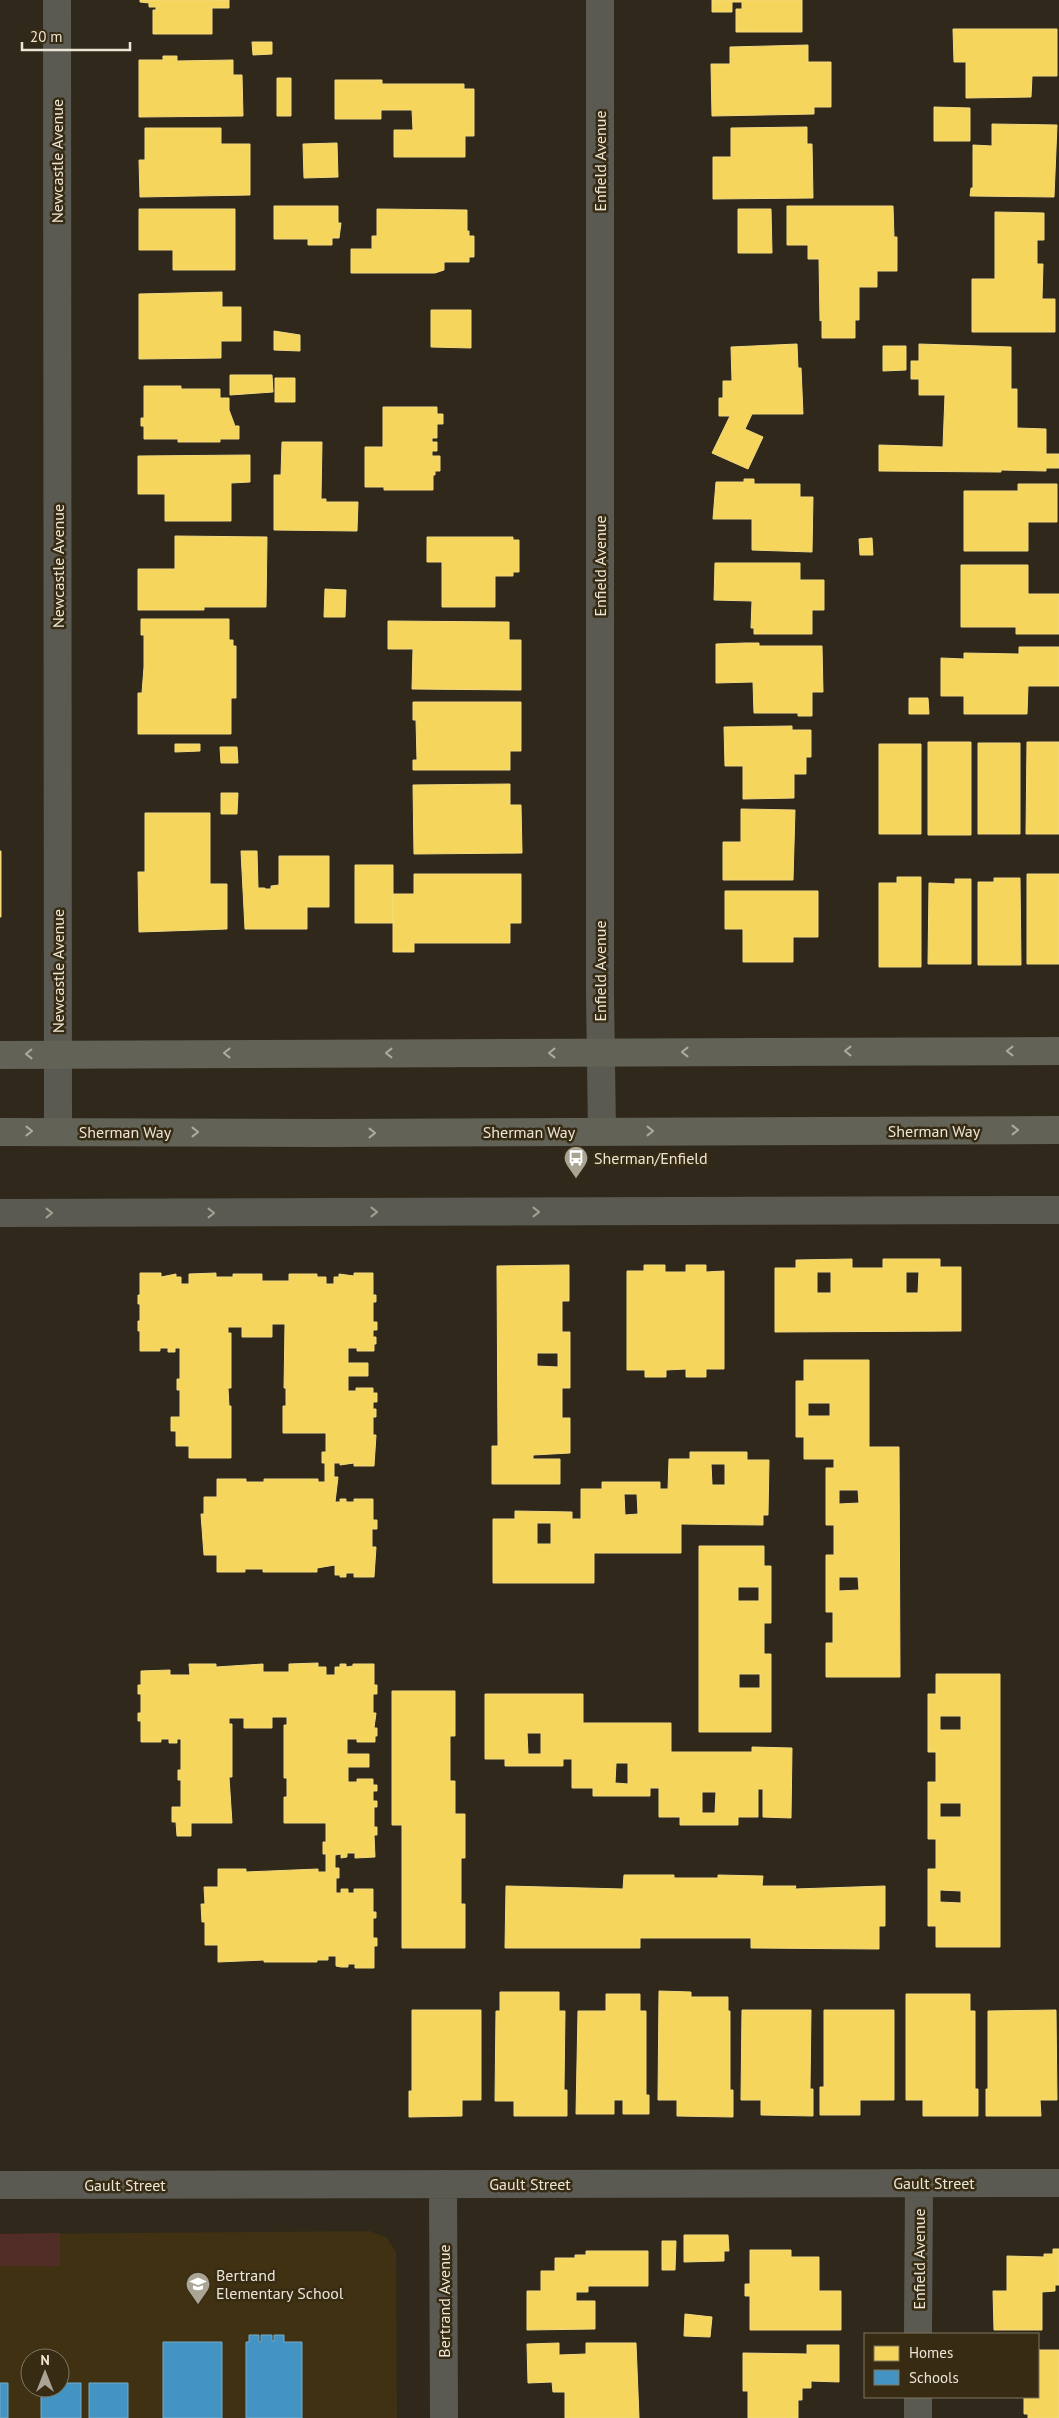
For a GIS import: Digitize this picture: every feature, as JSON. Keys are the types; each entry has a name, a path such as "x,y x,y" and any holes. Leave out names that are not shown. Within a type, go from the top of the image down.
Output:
{"main road":[{"path":"0,1055 1059,1050"},
{"name":"Sherman Way","path":"0,1132 324,1133 1059,1130"}],"street":[{"name":"Newcastle Avenue","path":"57,0 58,1132"},
{"name":"Enfield Avenue","path":"600,0 602,1132"},
{"path":"0,1213 1059,1210"},
{"name":"Enfield Avenue","path":"918,2333 919,2183"},
{"name":"Gault Street","path":"0,2185 1059,2183"},
{"name":"Bertrand Avenue","path":"443,2184 444,2418"},
{"path":"918,2398 918,2418"}],"shaded area":[{"name":"Bertrand Elementary School","path":"370,2231 387,2238 396,2252 397,2418 0,2418 0,2234"},
{"path":"60,2233 60,2266 0,2266 0,2234"}],"building: Homes":[{"path":"140,0 229,0 229,8 212,8 212,34 153,34 153,10 156,10 156,7 149,7 149,3 140,2"},
{"path":"712,0 802,0 802,32 736,32 736,9 742,9 742,2 732,2 732,12 712,12"},
{"path":"953,29 1057,29 1057,76 1032,76 1031,97 966,98 966,62 954,62"},
{"path":"252,42 272,42 272,54 253,55"},
{"path":"808,45 808,62 831,62 831,107 814,107 814,114 712,116 711,64 730,64 730,47"},
{"path":"163,56 177,56 177,61 233,60 233,75 242,75 243,116 139,117 139,60 163,60"},
{"path":"277,78 291,78 291,116 277,116"},
{"path":"335,80 382,80 382,84 464,84 464,89 474,89 474,136 465,136 465,157 394,157 394,130 413,130 412,110 381,110 381,119 335,119"},
{"path":"934,107 970,108 970,141 934,141"},
{"path":"992,124 1057,125 1054,197 970,196 971,188 973,188 973,145 992,146"},
{"path":"807,127 807,144 812,144 813,198 713,199 713,157 731,157 731,128"},
{"path":"145,128 221,128 221,144 250,144 250,195 140,197 139,160 145,160"},
{"path":"337,143 338,177 304,178 303,144"},
{"path":"274,206 338,206 338,223 341,223 339,238 332,238 332,245 308,245 308,239 274,239"},
{"path":"787,206 893,206 894,237 897,237 897,271 877,271 877,287 859,287 859,320 855,320 855,338 822,338 819,259 808,259 808,245 787,245"},
{"path":"139,209 235,209 235,270 173,270 173,250 139,250"},
{"path":"377,209 467,210 467,231 469,231 469,236 474,236 474,257 469,257 469,262 444,262 444,270 435,273 351,273 351,249 372,249 372,236 377,236"},
{"path":"738,209 771,209 772,253 738,253"},
{"path":"995,212 1044,213 1044,240 1037,240 1037,264 1043,264 1042,299 1055,299 1055,332 972,332 972,279 995,279"},
{"path":"222,292 222,307 241,307 241,341 221,341 221,358 139,359 139,294"},
{"path":"431,310 471,310 471,348 431,347"},
{"path":"274,331 300,335 300,351 274,350"},
{"path":"797,344 798,368 801,368 803,414 752,414 745,429 763,437 748,469 712,453 730,416 719,416 719,398 723,398 723,381 732,381 731,347"},
{"path":"919,344 1011,347 1011,389 1017,389 1017,428 1046,429 1046,454 1059,454 1059,468 1046,468 1046,471 1001,470 1001,472 879,471 879,445 943,447 945,395 919,395 919,379 911,379 911,361 919,361"},
{"path":"883,346 906,346 906,370 883,371"},
{"path":"230,375 272,375 273,392 230,395"},
{"path":"275,378 295,378 295,402 275,402"},
{"path":"144,386 181,386 181,389 220,389 220,398 229,398 229,410 235,426 239,426 239,439 220,439 220,442 178,442 178,439 144,439 144,426 141,426 141,418 144,418"},
{"path":"383,407 437,407 437,414 443,414 443,424 437,424 437,438 432,438 432,442 437,442 437,451 432,451 432,456 440,456 440,471 435,471 435,475 433,475 433,490 384,490 384,487 365,487 365,447 383,447"},
{"path":"282,442 322,442 321,499 326,499 326,502 358,502 357,531 274,530 274,475 281,475"},
{"path":"250,455 250,482 231,483 231,521 165,521 165,494 138,494 138,456"},
{"path":"744,479 754,479 754,484 800,484 800,497 813,497 812,552 752,550 752,519 713,519 716,482 744,482"},
{"path":"1018,484 1057,484 1057,522 1028,522 1028,551 964,551 964,491 1018,491"},
{"path":"175,536 267,537 266,607 204,607 204,610 138,610 138,569 175,569"},
{"path":"427,537 513,537 513,540 519,540 519,572 513,572 513,576 495,576 495,607 442,607 442,562 427,562"},
{"path":"872,538 873,555 860,555 859,539"},
{"path":"715,563 800,563 800,580 824,580 824,610 812,610 812,634 754,634 754,628 751,628 752,601 714,600"},
{"path":"961,565 1028,565 1028,594 1059,594 1059,634 1016,634 1016,627 961,627"},
{"path":"325,589 346,590 345,617 324,617"},
{"path":"141,619 229,619 229,640 233,640 233,646 236,646 236,698 231,698 231,734 138,734 138,693 142,693 144,667 144,635 141,635"},
{"path":"388,621 509,622 509,640 521,640 521,690 412,689 413,649 388,649"},
{"path":"759,643 759,646 822,646 823,692 812,692 812,716 798,716 798,713 754,713 753,682 716,683 716,644"},
{"path":"1019,647 1059,647 1059,686 1028,686 1027,714 964,714 964,696 941,696 941,658 964,659 964,653 1019,654"},
{"path":"909,698 928,698 929,714 909,714"},
{"path":"413,702 521,702 521,751 510,751 510,770 413,770 413,760 417,760 416,720 413,720"},
{"path":"792,726 792,730 811,730 811,757 806,757 806,774 794,774 794,798 743,799 743,766 725,766 724,727"},
{"path":"928,742 971,742 971,835 928,835"},
{"path":"1027,742 1059,742 1059,834 1026,834"},
{"path":"978,743 1020,743 1020,834 978,834"},
{"path":"175,744 200,744 200,751 175,752"},
{"path":"879,744 921,744 921,834 879,834"},
{"path":"220,747 237,747 238,763 221,763"},
{"path":"510,784 510,805 521,805 522,853 414,854 413,785"},
{"path":"221,793 238,793 237,814 221,814"},
{"path":"741,809 795,810 793,880 723,880 723,842 741,842"},
{"path":"145,813 210,813 210,884 227,884 227,929 139,932 138,872 145,872"},
{"path":"1,851 1,917 0,917"},
{"path":"241,851 257,851 258,888 265,889 271,889 271,886 279,885 279,856 329,856 329,907 307,907 307,929 245,929"},
{"path":"355,865 393,865 393,923 355,923"},
{"path":"414,874 521,874 521,923 510,923 510,943 414,943 414,952 393,952 393,894 414,894"},
{"path":"1027,874 1059,874 1059,964 1027,964"},
{"path":"897,877 921,877 921,967 879,967 879,883 897,883"},
{"path":"994,878 1020,878 1021,965 978,965 978,882 994,882"},
{"path":"955,879 971,879 971,964 928,964 929,883 955,884"},
{"path":"725,891 818,891 818,937 793,937 793,962 743,962 743,929 725,929"},
{"path":"852,1259 852,1268 883,1268 883,1259 940,1259 940,1267 961,1267 961,1331 775,1332 775,1268 796,1268 796,1260","holes":["817,1272 831,1272 831,1293 817,1293","906,1272 919,1272 918,1293 906,1293"]},
{"path":"569,1265 569,1301 562,1301 562,1332 570,1332 570,1388 562,1388 562,1418 570,1418 570,1453 533,1455 533,1459 560,1459 560,1484 492,1484 492,1446 498,1446 497,1266","holes":["537,1353 558,1353 558,1367 537,1366"]},
{"path":"644,1265 665,1265 665,1272 686,1272 686,1265 706,1265 706,1272 724,1271 724,1369 706,1369 706,1377 686,1377 686,1369 666,1370 666,1377 645,1377 645,1370 627,1370 627,1271 644,1271"},
{"path":"140,1273 161,1273 161,1277 176,1274 176,1277 181,1277 181,1284 189,1284 189,1274 216,1273 216,1277 233,1277 233,1274 262,1274 262,1281 289,1281 289,1274 317,1274 317,1277 326,1277 326,1284 334,1284 334,1277 339,1277 339,1274 354,1276 354,1273 373,1273 373,1295 376,1295 376,1302 373,1302 373,1322 377,1322 377,1330 373,1330 373,1337 376,1337 376,1344 374,1344 374,1351 357,1351 357,1348 348,1348 348,1363 368,1363 368,1376 348,1376 348,1391 356,1391 356,1388 373,1388 373,1393 377,1393 377,1402 373,1402 373,1409 376,1409 376,1417 373,1417 373,1435 376,1435 374,1466 354,1466 354,1463 340,1465 340,1463 334,1463 334,1477 338,1477 335,1502 340,1502 340,1499 346,1499 346,1502 354,1502 354,1499 373,1499 373,1520 377,1520 377,1529 372,1529 372,1547 376,1547 374,1577 354,1577 354,1573 346,1573 346,1577 340,1577 340,1575 335,1575 335,1565 317,1568 317,1572 263,1572 263,1569 245,1569 245,1572 217,1572 217,1555 204,1555 201,1514 204,1514 204,1497 217,1497 217,1479 246,1479 246,1482 264,1482 264,1479 318,1479 318,1482 325,1482 325,1463 322,1463 322,1452 326,1452 326,1433 283,1433 283,1406 286,1406 286,1388 284,1388 285,1324 272,1324 272,1337 242,1337 242,1327 228,1327 228,1333 231,1333 231,1388 228,1388 229,1406 231,1406 231,1458 189,1458 189,1446 176,1446 176,1431 171,1431 171,1417 180,1417 180,1390 177,1390 177,1379 180,1379 180,1348 175,1348 175,1352 168,1352 168,1348 160,1348 160,1351 140,1351 138,1321 140,1321 140,1304 138,1304 138,1295 140,1295"},
{"path":"804,1360 869,1360 869,1447 899,1447 900,1677 826,1677 826,1643 833,1643 833,1612 826,1612 826,1555 834,1555 834,1525 826,1525 826,1468 834,1468 834,1459 804,1459 804,1437 796,1437 796,1381 804,1381","holes":["808,1403 830,1403 830,1416 808,1416","839,1490 858,1490 859,1503 839,1504","839,1577 858,1577 859,1590 839,1591"]},
{"path":"690,1452 747,1452 747,1460 769,1460 768,1515 763,1515 763,1525 681,1524 681,1553 594,1553 594,1583 493,1583 493,1519 515,1519 515,1511 572,1512 572,1519 581,1519 581,1489 602,1489 602,1482 660,1482 660,1489 668,1489 669,1459 690,1459","holes":["711,1464 725,1464 725,1485 712,1485","624,1494 637,1494 638,1514 625,1515","537,1523 551,1523 551,1544 537,1544"]},
{"path":"699,1546 764,1546 764,1566 771,1566 771,1623 764,1623 764,1654 771,1654 771,1732 699,1732","holes":["738,1587 759,1587 759,1601 738,1601","739,1674 760,1674 760,1688 739,1688"]},
{"path":"318,1663 318,1667 326,1667 326,1675 335,1675 335,1667 340,1667 340,1664 346,1664 346,1667 353,1666 353,1664 374,1664 374,1685 377,1685 377,1694 373,1694 373,1713 376,1713 374,1728 377,1728 377,1736 375,1736 375,1742 357,1742 357,1739 347,1739 347,1754 369,1754 369,1767 348,1767 348,1782 357,1782 357,1779 373,1779 373,1785 377,1785 377,1791 373,1791 373,1801 377,1801 377,1807 374,1807 374,1827 377,1827 377,1835 374,1835 375,1857 355,1858 355,1853 347,1853 347,1857 341,1858 341,1854 335,1855 335,1868 339,1868 339,1878 336,1878 336,1893 341,1893 341,1889 348,1889 348,1893 354,1893 354,1889 373,1889 373,1912 376,1912 376,1918 373,1918 373,1938 377,1938 377,1946 374,1946 374,1968 355,1968 355,1964 348,1964 348,1967 336,1966 336,1956 328,1956 328,1960 317,1960 317,1962 264,1962 264,1960 218,1962 218,1945 205,1945 205,1922 202,1922 201,1904 205,1904 204,1887 218,1887 218,1869 246,1869 246,1872 318,1869 318,1872 326,1872 326,1854 323,1854 323,1842 326,1842 326,1823 284,1823 284,1797 287,1797 287,1778 284,1778 284,1725 287,1725 287,1717 272,1717 272,1728 244,1728 244,1718 229,1718 229,1724 232,1724 232,1777 229,1777 232,1823 191,1823 191,1836 177,1836 176,1822 172,1822 172,1807 181,1807 181,1780 178,1780 178,1770 181,1770 181,1739 177,1739 177,1743 169,1743 169,1739 161,1739 161,1742 141,1742 141,1721 138,1721 138,1713 141,1713 141,1694 138,1694 138,1685 141,1685 141,1671 170,1670 170,1675 190,1675 189,1664 216,1664 216,1667 263,1664 263,1672 289,1672 289,1664"},
{"path":"936,1674 1000,1674 1000,1947 936,1947 936,1926 928,1926 928,1869 936,1869 936,1839 928,1839 928,1782 936,1782 936,1752 928,1752 928,1694 936,1694","holes":["940,1716 961,1716 961,1730 940,1730","940,1803 961,1803 961,1817 940,1817","940,1890 961,1891 961,1903 940,1902"]},
{"path":"392,1691 455,1691 455,1736 450,1736 450,1781 455,1781 455,1814 465,1814 465,1858 461,1858 461,1904 465,1904 465,1948 402,1948 402,1825 392,1825"},
{"path":"485,1694 583,1694 583,1723 671,1723 671,1752 752,1752 752,1747 792,1748 791,1818 763,1817 763,1789 758,1789 758,1817 738,1817 738,1825 680,1825 680,1817 659,1817 659,1788 650,1788 650,1796 593,1796 593,1788 572,1788 572,1759 563,1759 563,1766 505,1766 505,1759 485,1759","holes":["527,1733 541,1733 541,1754 528,1754","616,1763 628,1763 628,1784 615,1783","702,1792 716,1792 715,1813 702,1813"]},
{"path":"624,1875 674,1875 674,1878 718,1878 718,1875 763,1876 762,1886 796,1886 795,1889 885,1886 885,1926 879,1926 879,1949 751,1948 751,1938 640,1938 640,1948 505,1948 506,1886 623,1889"},
{"path":"659,1991 691,1992 691,1997 728,1997 728,2011 730,2011 730,2090 733,2090 733,2117 677,2116 677,2100 658,2100"},
{"path":"500,1992 559,1992 559,2011 565,2011 564,2090 567,2090 567,2116 514,2116 514,2101 495,2101 496,2011 500,2011"},
{"path":"606,1994 640,1994 640,2011 646,2011 646,2095 649,2095 649,2114 623,2114 623,2100 614,2100 614,2114 576,2114 578,2011 606,2011"},
{"path":"906,1994 970,1994 970,2011 975,2011 975,2089 978,2089 978,2116 923,2116 923,2100 906,2100"},
{"path":"412,2010 481,2010 481,2100 462,2100 462,2116 409,2117 409,2091 412,2091"},
{"path":"742,2010 811,2010 810,2089 813,2089 813,2116 761,2115 761,2100 741,2100"},
{"path":"824,2010 894,2010 894,2100 860,2100 860,2115 820,2115 820,2087 824,2087"},
{"path":"1056,2010 1057,2100 1040,2100 1041,2116 986,2116 988,2011"},
{"path":"684,2235 728,2235 729,2251 724,2251 724,2261 684,2262"},
{"path":"662,2241 676,2241 675,2270 662,2270"},
{"path":"1053,2249 1059,2249 1059,2285 1055,2285 1055,2291 1042,2292 1042,2330 994,2330 993,2291 1007,2291 1007,2256 1044,2257 1044,2254 1053,2254"},
{"path":"750,2250 791,2250 791,2257 819,2257 819,2291 841,2291 841,2330 750,2330 750,2296 745,2296 745,2284 750,2284"},
{"path":"586,2251 648,2251 648,2286 588,2286 588,2292 576,2292 576,2301 595,2301 595,2329 527,2330 527,2291 541,2291 541,2271 555,2271 555,2258 575,2258 575,2255 586,2255"},
{"path":"685,2314 712,2317 710,2337 684,2336"},
{"path":"559,2343 559,2355 586,2354 586,2343 636,2343 639,2418 565,2418 565,2392 553,2392 552,2382 528,2383 527,2344"},
{"path":"807,2345 839,2345 839,2382 811,2381 811,2388 802,2388 802,2400 798,2400 798,2418 748,2418 748,2391 743,2391 743,2353 807,2354"},
{"path":"1039,2350 1059,2350 1059,2418 1028,2418 1028,2414 1024,2414 1024,2398 1039,2398"}],"building: Schools":[{"path":"249,2335 259,2335 259,2342 261,2342 261,2335 272,2335 272,2341 274,2341 274,2335 284,2335 284,2342 302,2342 302,2418 246,2418 246,2342 249,2342"},
{"path":"163,2342 222,2342 222,2418 163,2418"},
{"path":"0,2383 8,2383 8,2418 0,2418"},
{"path":"70,2383 81,2383 81,2418 41,2418 41,2398 70,2398"},
{"path":"89,2383 128,2383 128,2418 89,2418"}],"place":[{"name":"Sherman/Enfield","path":"576,1179"},
{"name":"Bertrand Elementary School","path":"198,2305"}]}
